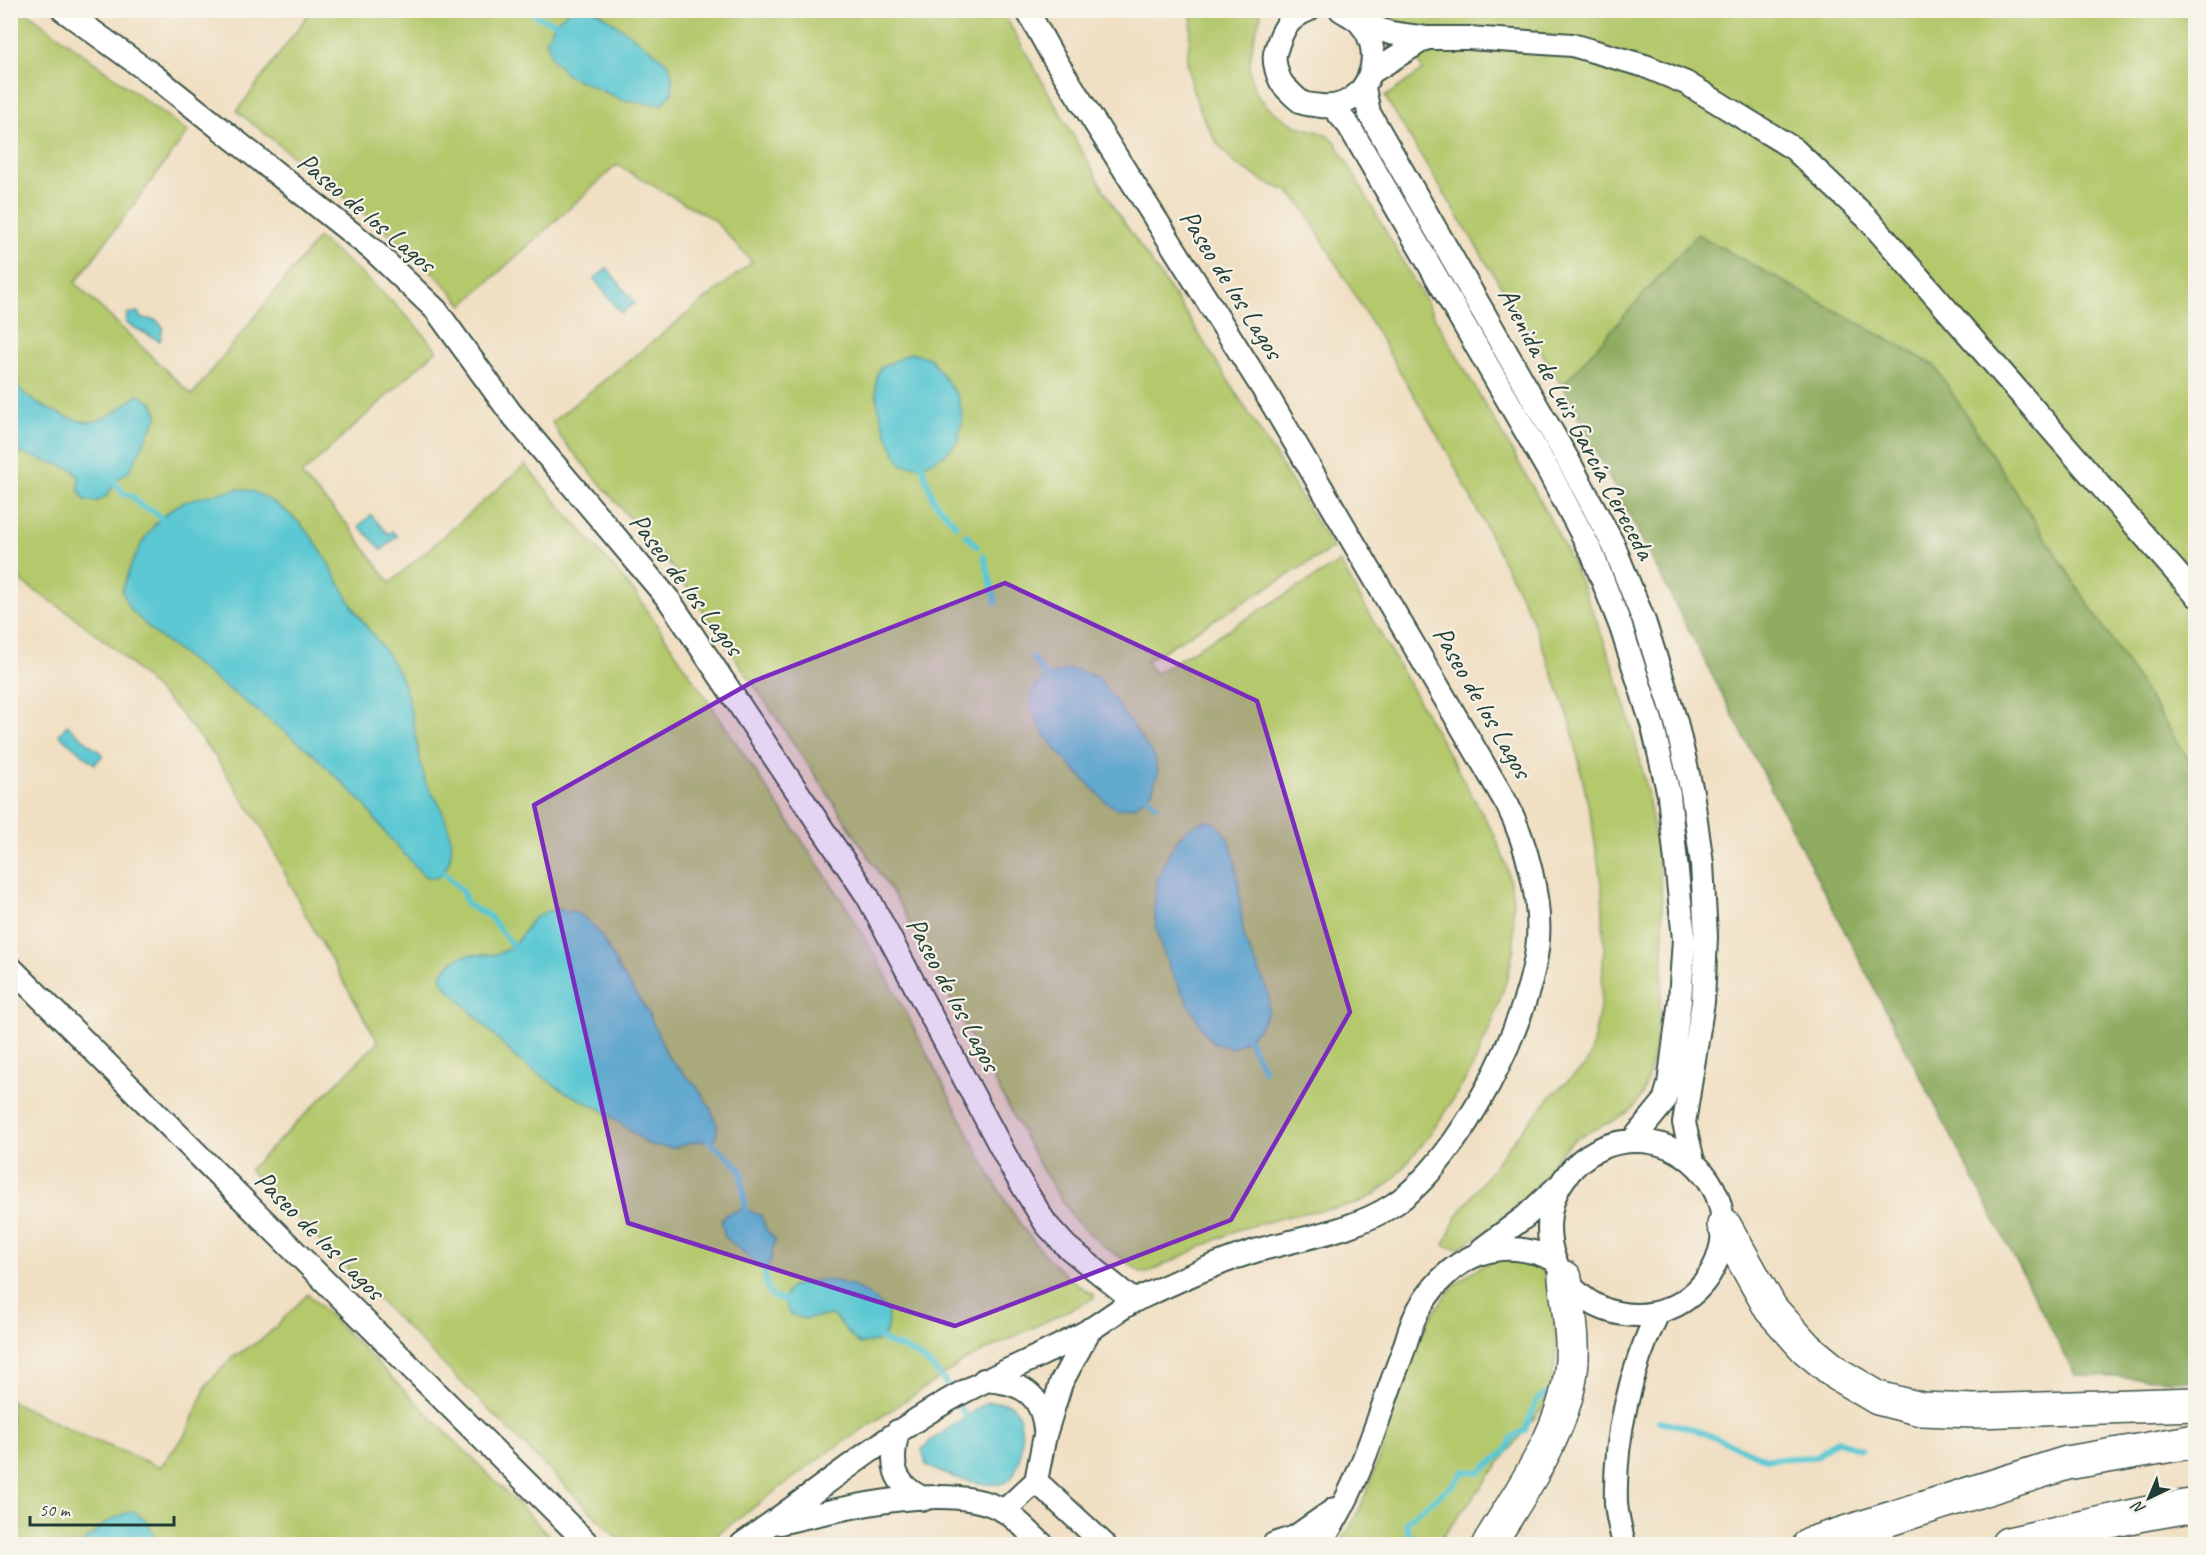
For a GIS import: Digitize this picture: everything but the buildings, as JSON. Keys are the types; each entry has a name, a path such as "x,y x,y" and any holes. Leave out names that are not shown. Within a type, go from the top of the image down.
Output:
{"highway":[{"path":"1724,1225 1778,1317 1806,1348 1839,1375 1878,1398 1921,1409 1974,1411 2196,1404"},
{"path":"1489,1545 1539,1459 1566,1398 1572,1368 1560,1269"},
{"path":"1810,1545 1825,1538 2067,1463 2196,1441"},
{"path":"2008,1545 2143,1514 2196,1505"}],"street":[{"name":"Paseo de los Lagos","path":"63,10 153,75 374,250 436,310 510,412 669,600 868,897 1013,1170 1046,1224 1066,1246 1134,1301"},
{"name":"Paseo de los Lagos","path":"742,1545 898,1431 984,1380 1090,1329 1134,1301 1248,1253 1355,1223 1392,1206 1407,1195 1451,1145 1473,1113 1498,1067 1532,972 1539,934 1531,869 1520,831 1508,806 1270,400 1065,76 1027,10"},
{"path":"1308,10 1280,20 1274,57 1282,85 1304,104 1333,107 1350,100 1368,80 1426,38"},
{"path":"1350,16 1389,33 1426,38 1469,38 1572,45 1645,66 1686,83 1794,149 1867,218 2196,595"},
{"name":"Avenida de Luis García Cereceda","path":"1350,16 1373,45 1368,80 1369,113 1569,460 1613,544 1644,621 1676,722 1694,802 1702,864 1706,937 1703,1002 1684,1123 1693,1161"},
{"name":"Avenida de Luis García Cereceda","path":"1333,107 1349,126 1366,155 1548,470 1592,553 1621,627 1653,726 1669,795 1684,939 1680,1000 1669,1084 1664,1102 1632,1140"},
{"name":"Paseo de los Lagos","path":"10,967 588,1545"},
{"path":"1319,1545 1346,1501 1420,1307 1449,1272 1526,1216 1561,1183 1584,1157 1616,1143 1632,1140 1654,1142 1675,1149 1693,1161 1709,1179 1720,1201 1724,1225 1722,1248 1713,1271 1699,1290 1680,1304 1658,1313 1632,1315 1606,1310 1583,1297 1560,1269 1537,1251 1498,1247 1475,1254"},
{"path":"1560,1269 1549,1229 1554,1197 1561,1183"},
{"path":"1624,1545 1616,1505 1618,1462 1636,1363 1658,1313"},
{"name":"Paseo de los Lagos","path":"1036,1481 1045,1435 1061,1383 1090,1329"},
{"name":"Paseo de los Lagos","path":"984,1380 1003,1381 1032,1395 1039,1403 1044,1416 1045,1435"},
{"path":"898,1431 893,1451 893,1466 898,1478 912,1494 925,1499"},
{"path":"1004,1511 1036,1481 1104,1545"},
{"name":"Paseo de los Lagos","path":"769,1525 854,1506 960,1498 983,1502 1004,1511 1041,1545"},
{"path":"1274,1545 1295,1537 1316,1525 1346,1501"}],"highlighted area":[{"path":"1005,583 1257,701 1350,1012 1231,1220 955,1326 628,1223 534,805 754,681"}],"green space":[{"path":"10,11 25,11 188,132 75,283 192,395 318,238 395,305 437,350 301,475 348,525 390,583 525,465 636,594 842,900 897,997 993,1179 1026,1232 1069,1278 1094,1295 1094,1298 966,1360 823,1456 704,1544 623,1544 249,1170 378,1042 304,912 263,829 214,755 179,712 115,649 69,613 11,575"},
{"path":"311,11 1002,11 1115,209 1189,318 1333,548 1146,661 1155,674 1340,562 1495,836 1507,867 1513,899 1514,949 1506,982 1490,1028 1470,1073 1430,1135 1394,1179 1374,1195 1353,1205 1293,1215 1237,1230 1147,1273 1141,1272 1102,1245 1073,1218 1039,1164 902,908 822,785 678,574 561,438 552,422 752,262 714,220 617,165 463,305 421,259 237,111"},
{"path":"1188,11 1258,11 1261,15 1250,56 1252,81 1257,93 1265,104 1289,122 1321,133 1335,141 1532,486 1566,550 1613,665 1641,764 1659,865 1663,915 1663,964 1654,1050 1641,1097 1620,1118 1573,1141 1560,1154 1536,1190 1522,1205 1496,1225 1457,1249 1444,1245 1457,1216 1511,1143 1553,1094 1586,1065 1592,1050 1601,1002 1604,947 1602,889 1592,823 1570,720 1530,614 1448,453 1301,204 1288,191 1267,183 1235,164 1218,144 1204,120 1192,88 1187,60 1192,19"},
{"path":"1382,11 2195,11 2195,769 1934,365 1697,234 1562,386 1385,97 1423,70 1393,16"},
{"path":"1697,234 1934,365 2195,769 2195,1381 2075,1375 1562,386"},
{"path":"1489,1257 1524,1257 1540,1267 1551,1287 1558,1344 1549,1399 1437,1544 1339,1544 1358,1513 1415,1349 1434,1312 1458,1282 1489,1263"},
{"path":"308,1294 558,1544 11,1544 11,1401 84,1436 160,1467 186,1434 207,1384 233,1357 264,1338"}],"water":[{"path":"571,10 594,10 669,65 673,92 662,105 622,100 567,75 552,58 546,39 557,21"},
{"path":"607,268 635,303 621,313 594,279"},
{"path":"138,312 141,318 156,320 163,327 160,341 126,323 127,314"},
{"path":"910,353 930,358 958,397 963,417 957,442 944,455 922,466 902,465 891,445 881,418 876,390 880,368"},
{"path":"11,354 15,378 21,390 56,413 88,422 114,413 139,395 153,403 158,415 130,470 116,481 107,496 96,502 85,500 79,492 79,477 72,469 11,450"},
{"path":"237,489 252,491 266,498 283,509 309,534 319,547 355,610 397,670 411,711 425,780 441,808 450,836 451,854 448,863 444,871 436,878 424,876 387,835 363,803 310,751 154,633 129,608 122,590 126,578 143,540 160,519 170,510 189,500"},
{"path":"371,515 388,534 392,531 397,536 382,550 359,526"},
{"path":"1067,670 1078,670 1099,678 1154,756 1158,772 1152,792 1135,806 1117,809 1105,801 1075,771 1043,732 1034,712 1032,695 1043,680"},
{"path":"67,725 103,755 95,764 59,735"},
{"path":"1204,821 1217,825 1226,835 1232,850 1245,938 1268,995 1268,1010 1262,1024 1233,1048 1216,1044 1206,1035 1163,952 1154,908 1157,885 1172,848 1185,832"},
{"path":"558,909 575,912 586,919 601,935 620,971 648,1012 668,1057 698,1088 711,1109 717,1126 716,1136 712,1141 699,1141 673,1148 650,1145 600,1109 565,1092 518,1060 444,984 441,975 457,958 465,955 497,954 506,950 514,945 537,916"},
{"path":"744,1208 761,1216 767,1231 775,1239 770,1263 765,1270 725,1237 721,1220 725,1215"},
{"path":"818,1280 847,1284 864,1292 888,1311 887,1330 881,1340 860,1344 831,1315 805,1319 789,1314 784,1300 789,1290 796,1285"},
{"path":"987,1402 1010,1404 1020,1419 1022,1444 1020,1457 1012,1477 998,1484 977,1483 954,1477 926,1465 922,1450 930,1441"},
{"path":"134,1511 147,1522 159,1544 82,1544 106,1523"}],"waterway":[{"path":"529,10 540,18 556,23"},
{"path":"922,466 934,501 956,525"},
{"path":"111,478 124,494 132,496 141,506 155,512 167,525"},
{"path":"966,535 977,546"},
{"path":"984,556 996,603"},
{"path":"1032,658 1050,682"},
{"path":"1144,792 1156,805"},
{"path":"438,867 462,891 468,905 489,916 517,951"},
{"path":"1245,1033 1264,1070"},
{"path":"707,1138 741,1169 746,1214"},
{"path":"762,1263 771,1295 782,1300 792,1299"},
{"path":"877,1335 927,1362 938,1372 951,1391"},
{"path":"1413,1544 1406,1523 1451,1486 1464,1471 1479,1472 1505,1452 1513,1437 1525,1430 1537,1400 1543,1395 1553,1395"},
{"path":"958,1404 970,1422"},
{"path":"1659,1421 1694,1429 1767,1459 1816,1457 1837,1440 1861,1450"}]}
